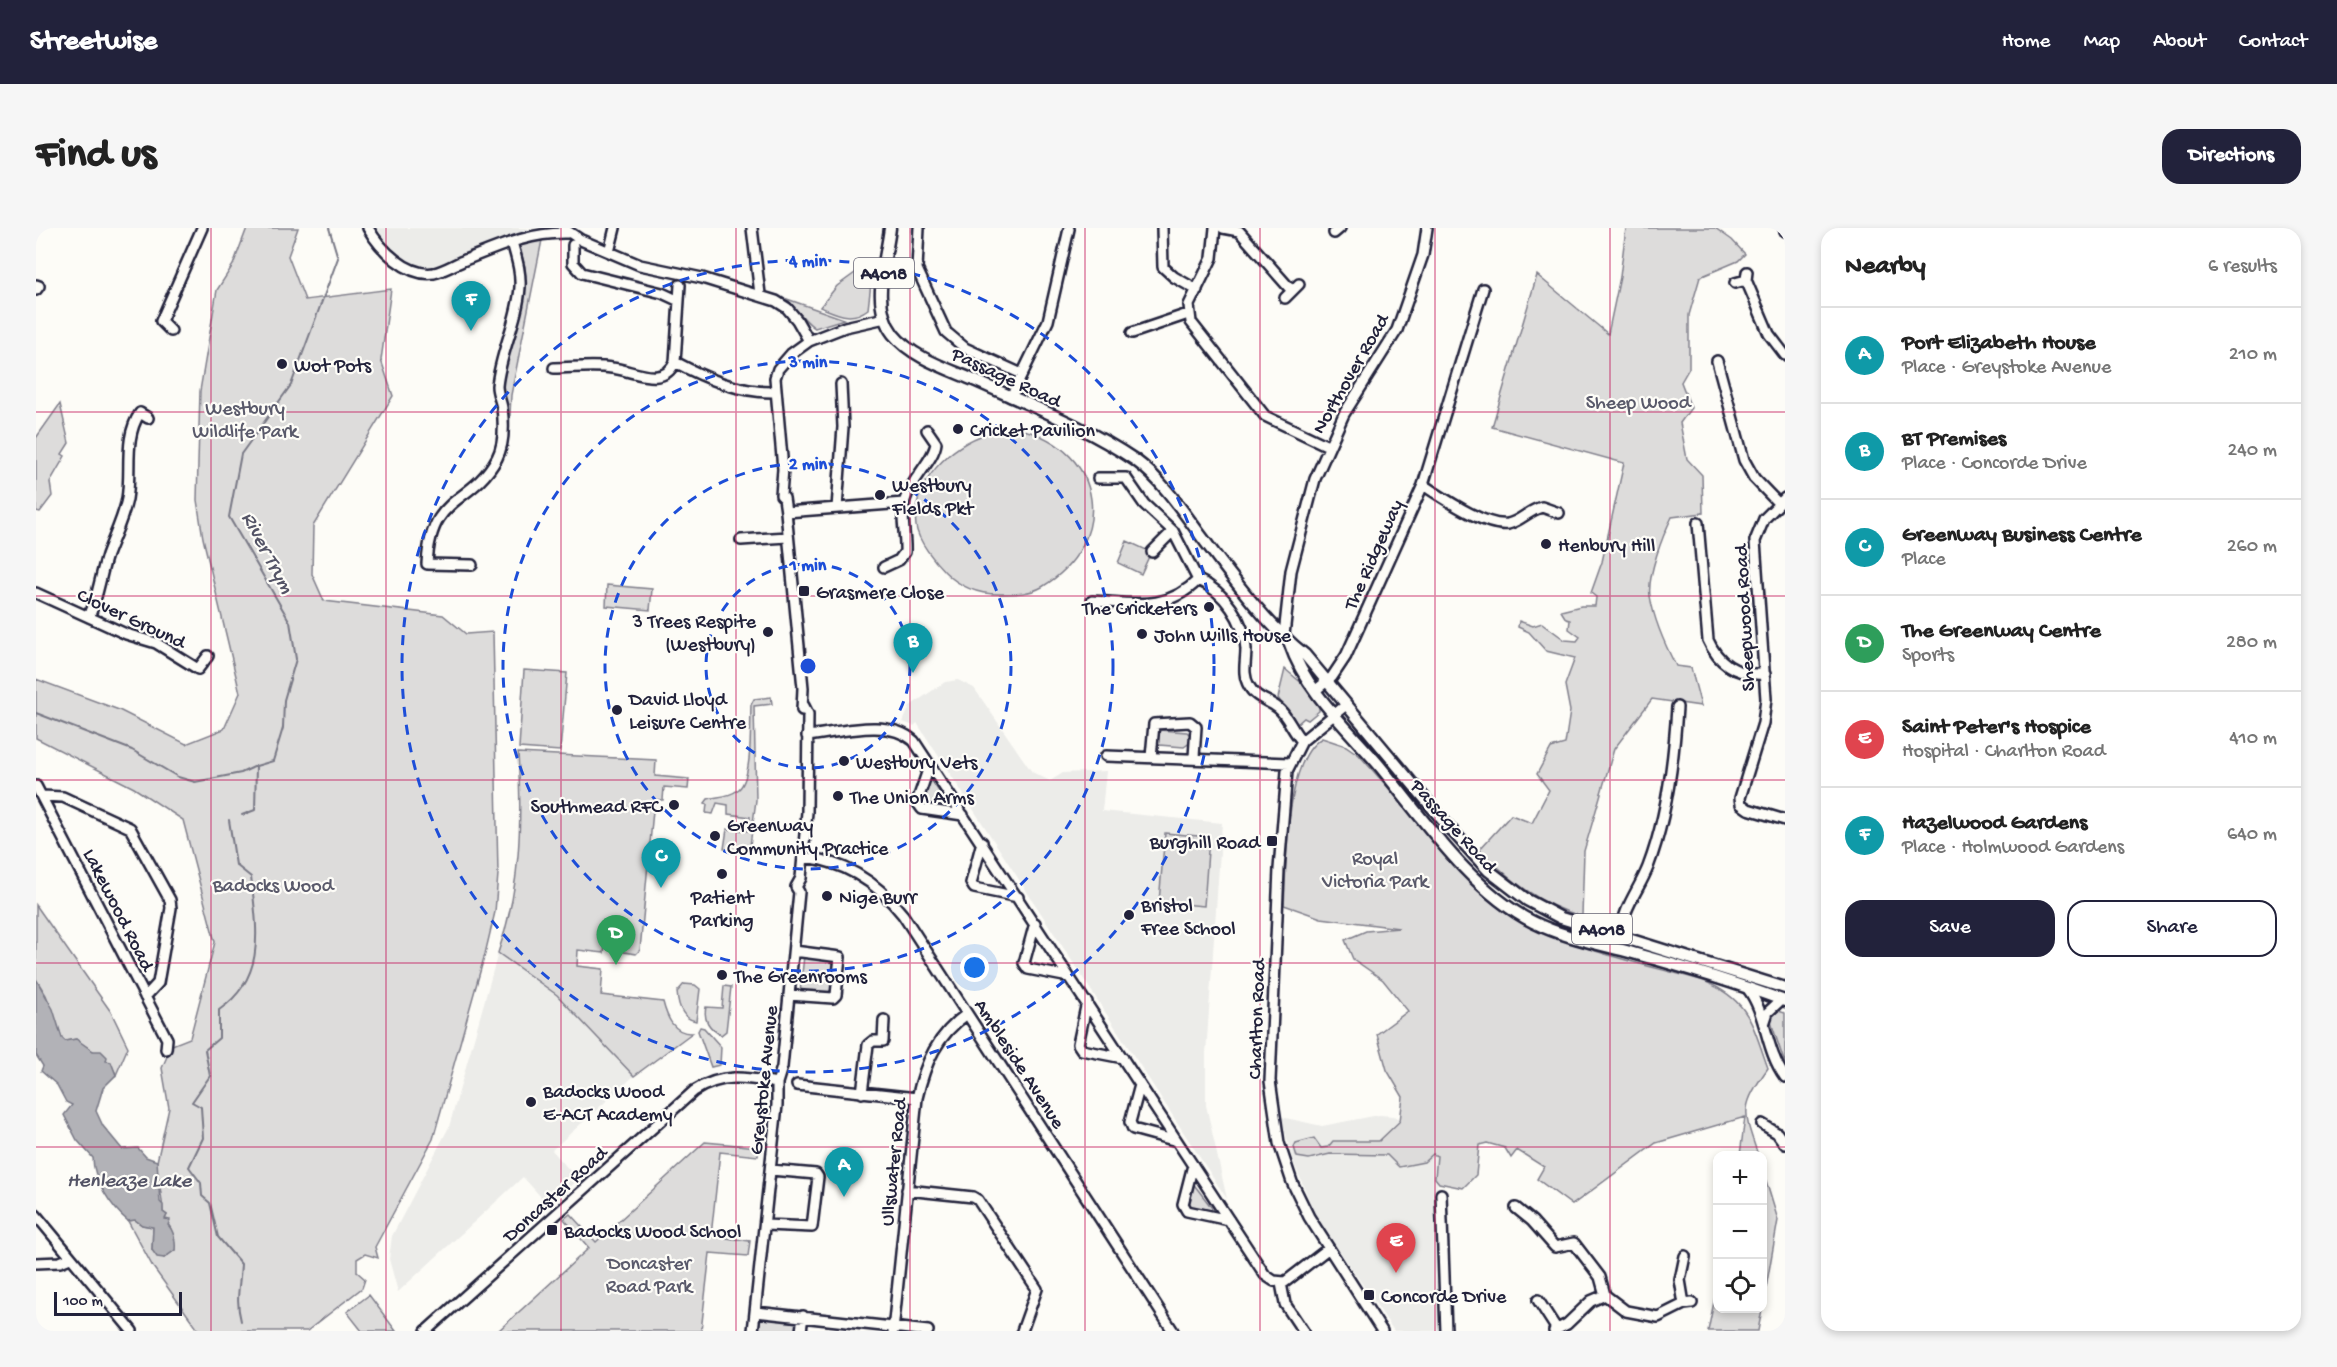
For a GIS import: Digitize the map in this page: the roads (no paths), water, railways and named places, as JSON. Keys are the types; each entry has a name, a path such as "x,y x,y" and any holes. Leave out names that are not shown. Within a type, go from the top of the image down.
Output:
{"main road":[{"name":"A4018","path":"885,318 881,295 890,228"},
{"name":"Passage Road","path":"885,318 891,331 904,345 1136,461 1176,502 1240,585 1305,656 1428,805 1488,870 1511,890 1542,909 1571,921 1785,988"},
{"name":"Passage Road","path":"1287,639 1297,663 1335,714 1476,879 1517,912 1532,922 1561,934 1635,954 1783,1000"}],"street":[{"path":"161,321 202,228"},
{"path":"368,228 393,258 413,269 434,273 539,231 565,230 640,265 702,278 760,294 787,308 808,341"},
{"path":"609,252 615,228"},
{"path":"752,228 760,294"},
{"path":"919,228 917,269 946,332 965,348 1022,374"},
{"path":"1162,228 1163,267 1174,277 1197,290"},
{"path":"1215,228 1212,258 1189,305 1188,314 1191,322 1265,416 1328,446"},
{"path":"1223,228 1239,231 1292,291"},
{"name":"Northover Road","path":"1287,639 1286,605 1305,508 1328,446 1347,407 1397,330 1423,255 1427,228"},
{"path":"1011,397 1048,321 1069,229"},
{"path":"472,565 428,564 428,550 434,525 444,510 477,486 498,457 504,439 502,408 497,387 520,290 519,270 512,242"},
{"path":"573,245 571,258 582,273 602,275 662,292 677,300"},
{"path":"1735,283 1746,276 1769,334 1785,355"},
{"path":"36,285 39,286 36,290"},
{"path":"554,368 614,368 632,375 661,376 672,371 675,362 677,300 680,285"},
{"name":"The Ridgeway","path":"1317,690 1337,671 1346,656 1423,485 1444,423 1483,289"},
{"path":"1132,333 1188,314"},
{"name":"Greystoke Avenue","path":"753,1331 771,1170 777,1083 782,1067 799,892 803,886 801,878 807,736 806,722 803,718 804,706 784,498 787,496 787,486 783,484 776,373 791,354 808,341 846,327 885,318"},
{"path":"149,321 161,321 171,331"},
{"path":"675,362 721,383 763,392 776,392"},
{"path":"1716,364 1744,460 1754,478 1781,500"},
{"path":"837,508 843,428 841,384"},
{"path":"88,617 98,597 108,552 123,520 128,496 132,425 140,413 148,418"},
{"path":"884,567 899,560 905,552 904,503 913,481 935,450 936,443 927,430"},
{"path":"1098,478 1126,478 1144,504 1173,531 1198,580 1220,595 1240,623 1245,635 1244,673 1247,684 1261,698 1279,708 1291,729 1302,741"},
{"path":"1423,485 1463,510 1500,525 1510,524 1535,508 1550,506 1559,513"},
{"name":"Sheepwood Road","path":"1781,500 1764,519 1755,541 1754,556 1766,674 1762,723 1740,798 1741,804 1748,809 1785,820"},
{"path":"786,512 904,503"},
{"path":"1136,511 1144,504"},
{"path":"1698,524 1708,640 1713,652 1729,667 1749,675 1766,674"},
{"path":"1152,552 1173,531"},
{"path":"741,540 788,537"},
{"path":"1092,601 1160,603 1179,596 1198,580"},
{"name":"Clover Ground","path":"36,593 126,634 156,643 198,669 208,656"},
{"path":"1117,613 1118,602"},
{"path":"1271,621 1286,605"},
{"name":"Charlton Road","path":"1346,705 1302,741 1289,763 1279,869 1270,1081 1275,1126 1285,1164 1305,1209 1382,1331"},
{"path":"1608,931 1623,917 1649,866 1674,755 1677,706"},
{"path":"1151,757 1154,724 1190,722 1196,727 1194,757"},
{"path":"807,736 887,728 910,737 982,842 1265,1275 1281,1282 1290,1280 1329,1248"},
{"path":"1106,756 1194,757 1289,763"},
{"path":"930,764 917,802 922,809 963,815"},
{"name":"Lakewood Road","path":"36,786 167,1039 166,1049"},
{"path":"42,796 63,797 130,828 170,900 158,983 145,997"},
{"path":"982,842 971,883 974,888 1018,897"},
{"name":"Ambleside Avenue","path":"803,857 846,867 882,891 903,915 1173,1331"},
{"path":"1621,935 1623,917"},
{"path":"1035,923 1024,963 1028,969 1069,977"},
{"name":"Greystoke Avenue","path":"789,995 833,998 836,995 840,957 794,951"},
{"path":"1748,989 1757,1004 1777,1065 1785,1077"},
{"path":"1764,1025 1768,1012 1783,1000"},
{"path":"1087,1002 1078,1044 1082,1050 1123,1058"},
{"name":"Ullswater Road","path":"893,1328 917,1098 924,1068 934,1049 951,1026 967,1014"},
{"path":"862,1093 868,1045 882,1041 884,1020"},
{"name":"Doncaster Road","path":"426,1331 694,1091 715,1080 736,1076 777,1083"},
{"path":"797,1085 917,1098"},
{"path":"1140,1085 1130,1122 1133,1129 1177,1140"},
{"path":"1762,1124 1777,1133 1785,1144"},
{"path":"1193,1165 1183,1204 1187,1211 1229,1220"},
{"name":"Greystoke Avenue","path":"765,1225 812,1227 818,1177 816,1174 771,1170"},
{"path":"907,1190 973,1197 978,1200 1037,1289 1022,1331"},
{"path":"1440,1194 1446,1331"},
{"path":"1516,1208 1532,1221 1555,1247 1571,1242 1592,1256 1605,1295 1626,1311 1658,1317 1688,1304 1680,1278 1684,1256"},
{"path":"36,1215 132,1331"},
{"path":"36,1263 60,1262 70,1258"},
{"path":"1281,1282 1285,1304 1303,1331"},
{"path":"1538,1300 1555,1329 1567,1324 1591,1301 1605,1295"},
{"path":"756,1312 928,1331"},
{"path":"801,1331 803,1316"}],"water":[{"name":"Henleaze Lake","path":"36,979 53,1009 62,1038 65,1041 76,1039 93,1051 101,1051 107,1057 106,1061 111,1062 116,1075 103,1088 96,1111 103,1126 122,1149 138,1148 146,1157 157,1161 160,1202 163,1205 163,1212 167,1215 165,1219 170,1220 168,1225 173,1233 175,1244 175,1250 164,1258 157,1257 152,1250 153,1227 142,1225 135,1220 128,1221 109,1200 96,1175 93,1158 77,1140 64,1115 72,1105 66,1102 57,1085 41,1071 43,1066 36,1055"}],"waterway":[{"name":"River Trym","path":"242,815 255,810 256,766 273,761 283,728 284,700 296,659 290,622 229,517 241,454 291,385 338,258 329,228"},
{"path":"36,713 132,750 178,777 195,782 241,773 256,766"},
{"name":"River Trym","path":"229,820 236,865 251,877 256,933 255,951 252,967 245,983 219,1010 219,1038 205,1050 210,1076 192,1102 201,1107 203,1138 189,1167 201,1183 202,1196 210,1203 218,1237 241,1264 238,1299 241,1321"}],"place":[{"name":"Hazelwood Gardens","path":"471,331"},
{"name":"Wot Pots","path":"282,364"},
{"name":"Cricket Pavilion","path":"958,429"},
{"name":"Westbury Fields Pkt","path":"880,495"},
{"name":"Henbury Hill","path":"1546,544"},
{"name":"Grasmere Close","path":"804,591"},
{"name":"The Cricketers","path":"1209,607"},
{"name":"3 Trees Respite (Westbury)","path":"768,632"},
{"name":"John Wills House","path":"1142,634"},
{"name":"BT Premises","path":"913,673"},
{"name":"David Lloyd Leisure Centre","path":"617,710"},
{"name":"Westbury Vets","path":"844,761"},
{"name":"The Union Arms","path":"838,796"},
{"name":"Southmead RFC","path":"674,805"},
{"name":"Greenway Community Practice","path":"715,836"},
{"name":"Burghill Road","path":"1272,841"},
{"name":"Patient Parking","path":"722,874"},
{"name":"Greenway Business Centre","path":"661,888"},
{"name":"Nige Burr","path":"827,896"},
{"name":"Bristol Free School","path":"1129,915"},
{"name":"The Greenway Centre","path":"616,965"},
{"name":"The Greenrooms","path":"722,975"},
{"name":"Badocks Wood E-ACT Academy","path":"531,1102"},
{"name":"Port Elizabeth House","path":"844,1197"},
{"name":"Badocks Wood School","path":"552,1230"},
{"name":"Saint Peter's Hospice","path":"1396,1273"},
{"name":"Concorde Drive","path":"1369,1295"}],"park label":[{"name":"Sheep Wood","path":"1638,401"},
{"name":"Westbury Wildlife Park","path":"245,418"},
{"name":"Royal Victoria Park","path":"1375,868"},
{"name":"Badocks Wood","path":"273,884"},
{"name":"Doncaster Road Park","path":"649,1274"}]}
